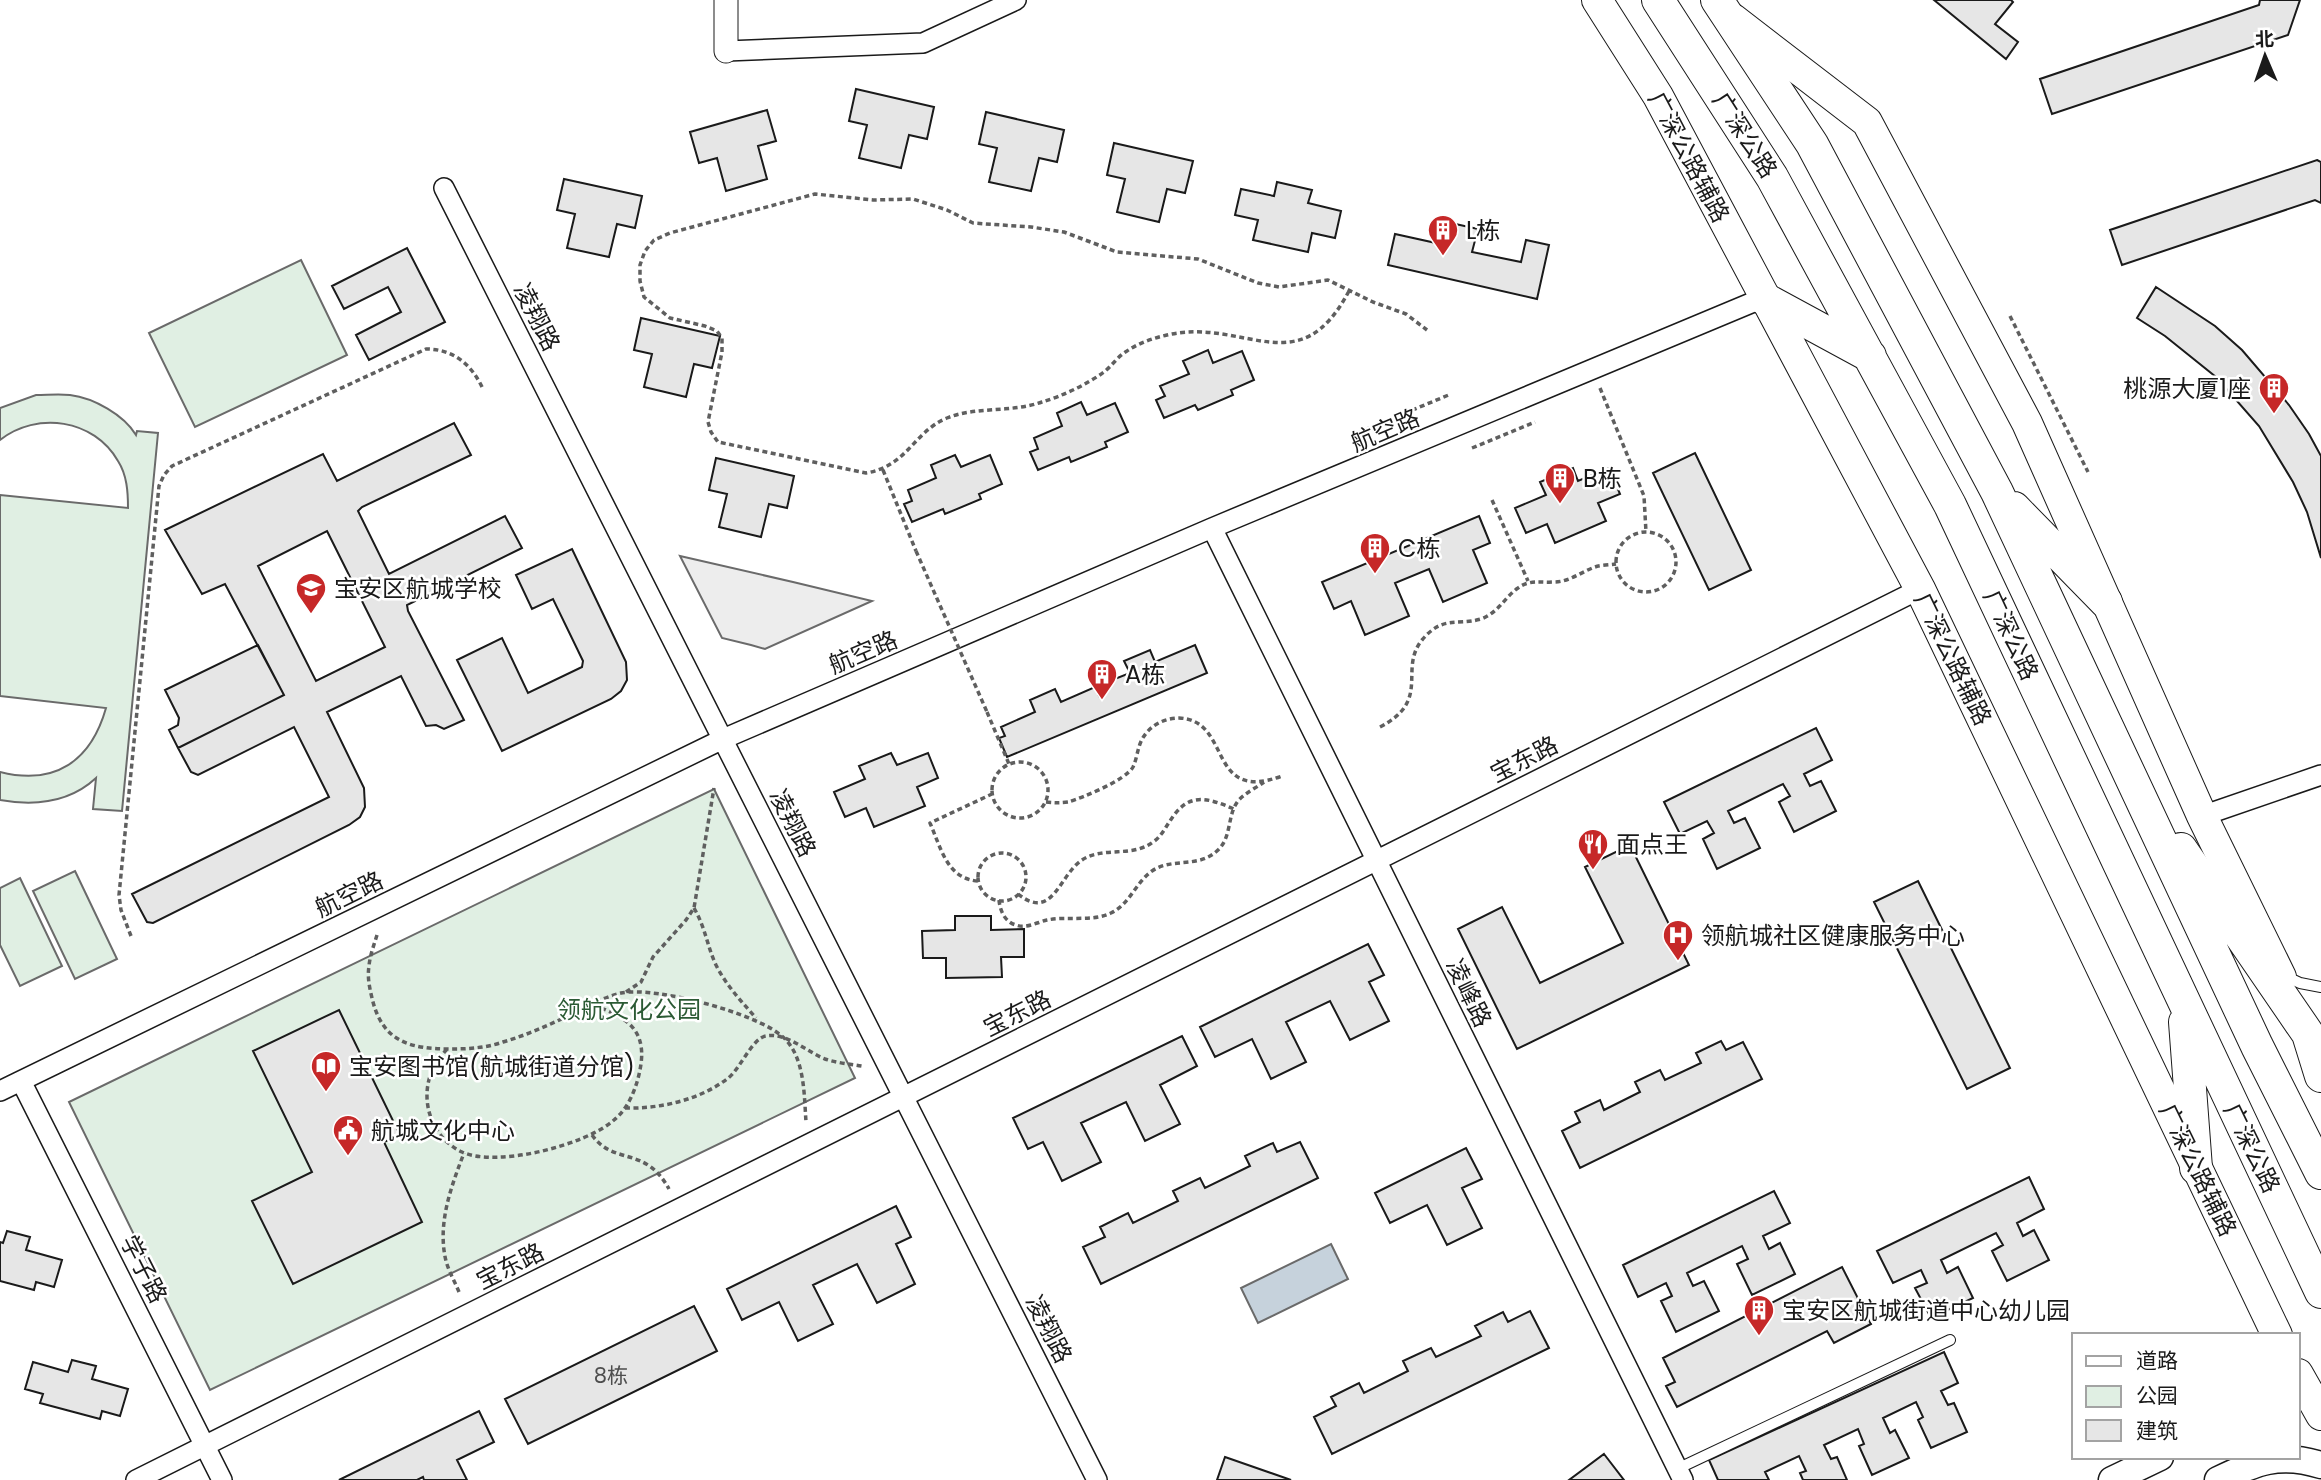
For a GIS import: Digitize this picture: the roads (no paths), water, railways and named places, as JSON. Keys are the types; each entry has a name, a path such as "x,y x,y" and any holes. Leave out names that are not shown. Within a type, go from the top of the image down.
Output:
{"highway":[{"name":"广深公路","path":"1658,0 1772,177 1950,505 2321,1292"},
{"name":"广深公路","path":"1721,6 1812,144 1997,492 2257,1046 2321,1173"},
{"path":"1763,298 1870,356"},
{"path":"1997,492 2106,602"},
{"path":"2129,772 2315,1046 2321,1076"},
{"path":"2183,1003 2196,1168"}],"main road":[{"name":"广深公路辅路","path":"1597,0 1658,96 1920,589 2276,1333"},
{"path":"1721,6 1867,122 2026,423 2202,816 2315,1046"},
{"path":"2300,1378 2321,1415"},
{"path":"2112,1480 2156,1459"},
{"path":"2218,1480 2256,1462 2271,1459"},
{"path":"2297,1459 2321,1465"}],"street":[{"path":"726,0 726,51 923,43 1016,0"},
{"name":"凌翔路","path":"444,188 1097,1480"},
{"name":"航空路","path":"0,1091 723,738 1212,528 1763,298"},
{"name":"凌峰路","path":"1212,528 1680,1474"},
{"name":"宝东路","path":"136,1480 1920,589"},
{"path":"2202,816 2321,775"},
{"name":"学子路","path":"21,1081 222,1480"}],"lane":[{"path":"2279,973 2300,983 2321,987"},
{"path":"1680,1474 1950,1340"}],"place":[{"name":"L栋","path":"1443,257"},
{"name":"桃源大厦1座","path":"2274,415"},
{"name":"B栋","path":"1560,505"},
{"name":"C栋","path":"1375,575"},
{"name":"宝安区航城学校","path":"311,615"},
{"name":"A栋","path":"1102,701"},
{"name":"面点王","path":"1593,871"},
{"name":"领航城社区健康服务中心","path":"1678,962"},
{"name":"宝安图书馆(航城街道分馆)","path":"326,1093"},
{"name":"航城文化中心","path":"348,1157"},
{"name":"宝安区航城街道中心幼儿园","path":"1759,1337"}],"park label":[{"name":"领航文化公园","path":"629,1009"}]}
